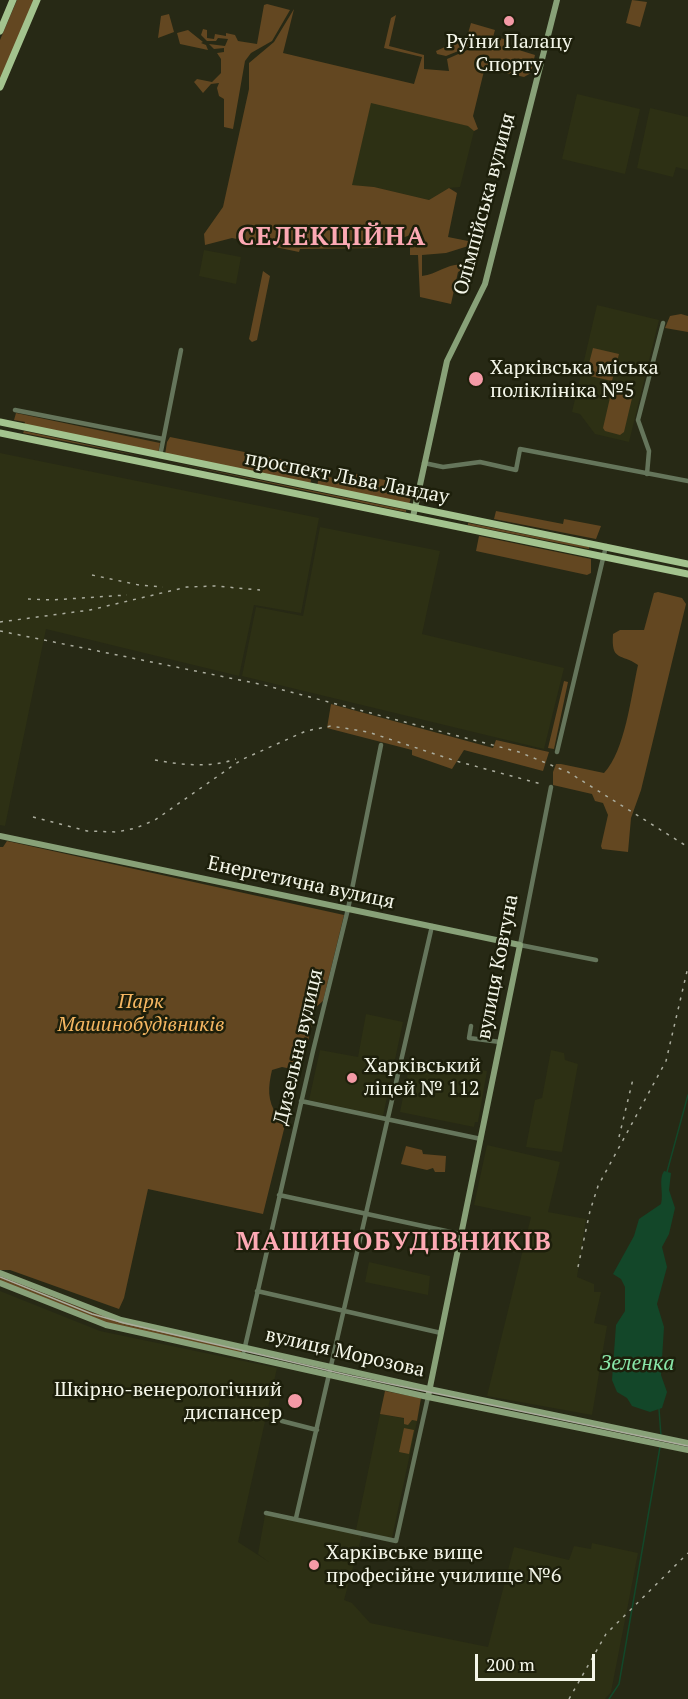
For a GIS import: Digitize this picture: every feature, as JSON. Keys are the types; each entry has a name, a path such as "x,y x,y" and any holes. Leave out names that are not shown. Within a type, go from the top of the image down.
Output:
{"main road":[{"path":"0,31 13,0"},
{"path":"0,87 37,0"},
{"name":"проспект Льва Ландау","path":"0,422 688,564"},
{"name":"проспект Льва Ландау","path":"0,433 688,574"},
{"path":"158,465 160,456"},
{"path":"427,520 429,511"}],"street":[{"name":"Олімпійська вулиця","path":"413,517 448,359 485,284 557,0"},
{"path":"647,474 649,451 638,420 663,323"},
{"path":"160,456 181,350"},
{"path":"15,410 163,439"},
{"path":"424,463 443,467 480,462 516,470 520,450 688,481"},
{"path":"557,752 606,546"},
{"name":"Дизельна вулиця","path":"243,1356 301,1101 348,909 381,745"},
{"name":"вулиця Ковтуна","path":"296,1518 396,1541 428,1397 551,787"},
{"name":"Енергетична вулиця","path":"0,836 596,960"},
{"path":"266,1513 296,1518 333,1367 432,926"},
{"path":"471,1026 469,1038 500,1042"},
{"path":"301,1101 481,1138"},
{"path":"279,1195 460,1234"},
{"name":"вулиця Морозова","path":"0,1273 121,1320 660,1441 688,1450"},
{"name":"вулиця Морозова","path":"0,1283 106,1325 428,1397 660,1441 688,1443"},
{"path":"257,1291 441,1333"},
{"path":"282,1421 317,1430"}],"shaded area":[{"path":"577,94 640,109 625,174 562,159"},
{"path":"371,102 469,126 474,131 460,187 449,188 429,200 374,187 351,185"},
{"path":"650,108 688,117 688,170 676,167 673,177 637,168"},
{"path":"204,250 241,257 236,284 199,276"},
{"path":"597,305 659,320 629,442 595,434 580,414 572,412"},
{"path":"0,453 319,518 301,613 254,605 239,676 46,629 5,826 0,825"},
{"path":"320,527 440,551 422,634 564,668 544,749 242,676 256,607 303,616"},
{"name":"Харківський ліцей № 112","path":"366,1014 403,1022 383,1116 309,1100 320,1050 358,1057"},
{"path":"551,1050 564,1053 565,1060 578,1064 562,1152 526,1147 535,1100 542,1098"},
{"path":"441,1061 487,1071 478,1122 475,1122 474,1127 400,1112 409,1067 437,1071"},
{"path":"487,1145 560,1162 548,1212 586,1219 577,1277 594,1284 594,1292 601,1292 594,1323 607,1326 592,1415 487,1396 531,1217 474,1205"},
{"path":"369,1262 430,1276 428,1295 365,1282"},
{"path":"0,1291 100,1331 277,1368 238,1542 269,1562 258,1554 265,1515 362,1535 344,1600 352,1603 370,1623 488,1647 514,1547 569,1560 574,1546 591,1549 592,1543 638,1553 611,1692 605,1699 0,1699"},
{"path":"380,1414 417,1421 392,1538 356,1530"}],"green space":[{"path":"17,0 34,0 0,81 0,40"},
{"path":"632,0 647,2 640,27 626,23"},
{"path":"264,5 290,10 272,41 251,53 245,61 233,129 224,127 224,99 219,96 217,88 219,83 211,84 203,93 194,82 197,79 212,82 221,73 221,59 217,53 224,52 224,48 214,49 209,44 225,46 228,39 218,38 216,41 207,41 201,35 203,29 207,30 207,38 214,39 215,34 226,36 226,33 235,35 238,41 257,44"},
{"path":"294,9 283,53 414,84 422,57 384,48 391,18 396,15 389,46 424,55 424,69 449,71 447,59 497,37 507,40 509,47 535,55 531,73 524,77 489,69 484,71 473,116 478,129 474,131 468,126 371,103 352,185 374,187 429,200 449,188 457,193 448,237 478,243 446,253 422,255 422,276 451,266 469,266 458,272 451,304 420,297 418,255 410,255 410,235 377,248 300,249 299,252 232,238 205,245 204,234 223,207 249,89 249,63 274,42"},
{"path":"169,14 174,32 158,38 161,16"},
{"path":"471,23 495,30 493,37 446,56 437,54 436,51 467,37"},
{"path":"188,30 206,45 208,50 180,44 177,33"},
{"path":"263,271 270,276 257,340 252,342 249,339"},
{"path":"681,314 688,316 688,332 665,328 670,316"},
{"path":"593,348 619,354 612,381 586,375"},
{"path":"618,386 633,394 624,432 620,435 605,431 603,428 612,389"},
{"path":"16,413 160,443 158,454 24,425 25,422 14,420"},
{"path":"24,431 145,457 23,433"},
{"path":"170,437 314,466 310,485 300,483 298,480 278,479 165,455"},
{"path":"165,461 406,510 406,512"},
{"path":"346,472 414,486 409,505 317,487 319,475 344,480"},
{"path":"496,511 563,524 564,519 601,526 596,539 494,519"},
{"path":"468,523 589,547 589,549 468,525"},
{"path":"479,536 591,559 591,573 587,575 476,551"},
{"path":"654,593 682,598 686,604 641,790 631,818 628,852 602,849 608,815 603,803 595,801 592,794 553,785 553,772 556,764 561,764 604,773 611,763 622,737 638,665 616,653 613,634 620,630 644,630"},
{"path":"564,681 568,682 554,749 548,748"},
{"path":"331,704 493,748 496,740 549,752 543,771 464,750 452,769 412,755 412,750 327,728"},
{"name":"Парк Машинобудівників","path":"7,841 344,915 323,1001 316,1007 301,1071 282,1067 272,1070 269,1088 271,1104 277,1115 287,1117 263,1214 148,1189 124,1298 119,1309 10,1270 0,1270 0,847 3,847"},
{"path":"406,1146 422,1150 423,1154 446,1156 445,1172 401,1164"},
{"path":"0,1276 94,1313 242,1348 241,1354 106,1323 0,1282"},
{"path":"385,1391 421,1398 417,1421 412,1420 408,1425 404,1424 404,1418 380,1414"},
{"path":"404,1428 414,1430 409,1454 399,1452"}],"water":[{"name":"Зеленка","path":"664,1171 671,1173 669,1190 675,1208 669,1234 662,1247 667,1267 657,1304 664,1327 661,1375 667,1392 662,1408 650,1412 632,1406 627,1398 617,1392 612,1380 616,1325 625,1311 625,1287 621,1279 613,1274 634,1236 639,1219 661,1204 661,1178"}],"waterway":[{"path":"667,1172 688,1095"},
{"path":"659,1409 661,1436"},
{"path":"609,1699 619,1684 660,1447"}],"tram line":[{"path":"0,1277 92,1314 124,1323 352,1376 688,1446"}],"railway":[{"path":"92,575 139,585 163,587"},
{"path":"0,622 90,610 187,587 215,586 260,590"},
{"path":"28,599 52,600 127,595"},
{"path":"0,631 264,685 519,752 568,772 688,847"},
{"path":"33,817 87,831 117,832 136,828 155,820 241,760 306,731 331,726 368,732 456,761 541,784"},
{"path":"155,760 196,765 216,764 236,759"},
{"path":"578,1267 598,1186 666,1061 688,967"},
{"path":"619,1137 633,1079"},
{"path":"569,1699 606,1634 688,1553"}],"place":[{"name":"Руїни Палацу Спорту","path":"509,21"},
{"name":"Харківська міська поліклініка №5","path":"476,379"},
{"name":"Харківський ліцей № 112","path":"352,1078"},
{"name":"Шкірно-венерологічний диспансер","path":"295,1401"},
{"name":"Харківське вище професійне училище №6","path":"314,1565"}],"district":[{"name":"СЕЛЕКЦІЙНА","path":"332,238"},
{"name":"МАШИНОБУДІВНИКІВ","path":"394,1243"}]}
